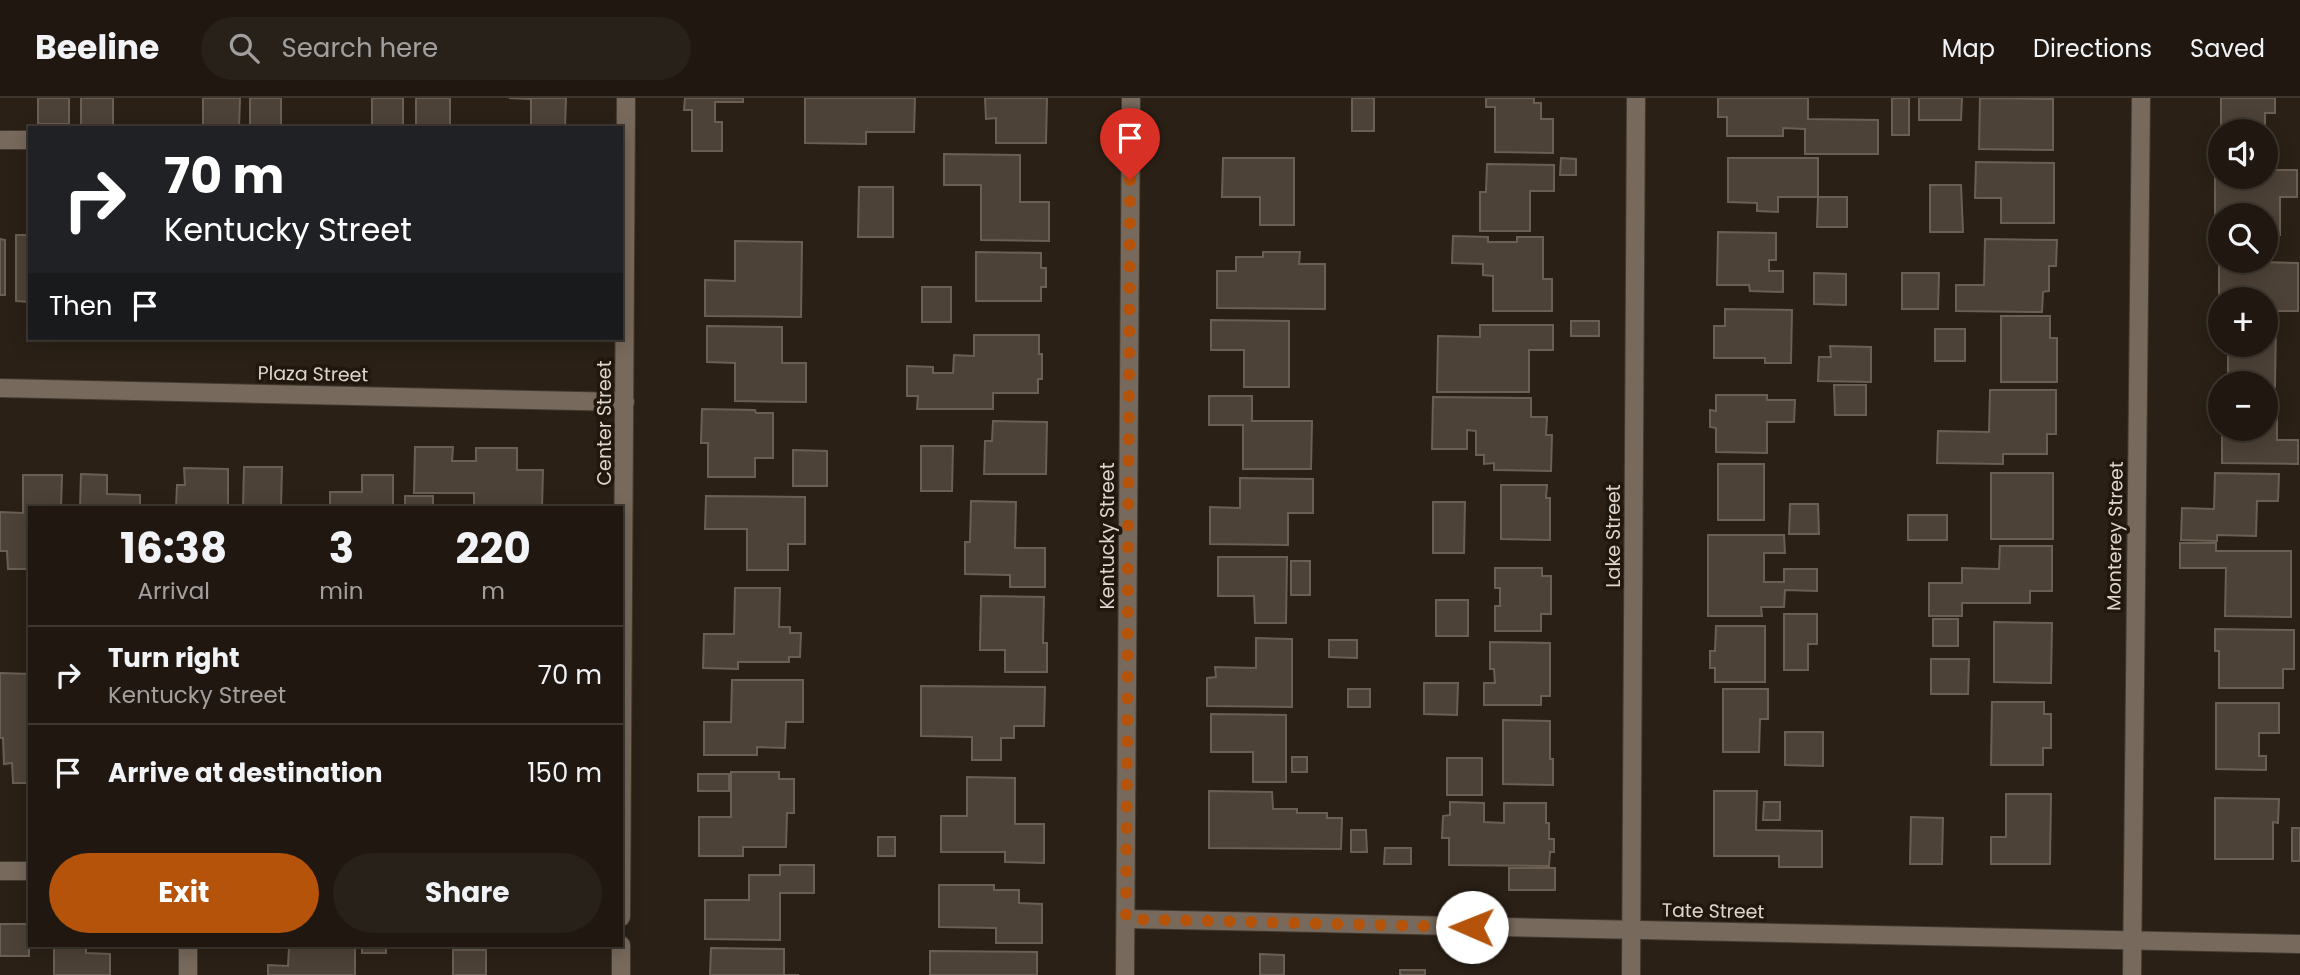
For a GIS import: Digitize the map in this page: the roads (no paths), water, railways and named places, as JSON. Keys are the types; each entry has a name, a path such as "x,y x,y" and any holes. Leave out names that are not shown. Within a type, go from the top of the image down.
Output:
{"street":[{"name":"Center Street","path":"623,660 626,98"},
{"name":"Kentucky Street","path":"1125,975 1131,98"},
{"name":"Lake Street","path":"1631,975 1636,98"},
{"name":"Monterey Street","path":"2132,975 2141,98"},
{"path":"0,140 28,140"},
{"name":"Plaza Street","path":"0,388 625,402"},
{"path":"0,870 28,871"},
{"name":"Tate Street","path":"1126,919 2300,944"},
{"path":"188,947 188,975"},
{"path":"621,947 621,975"}]}
